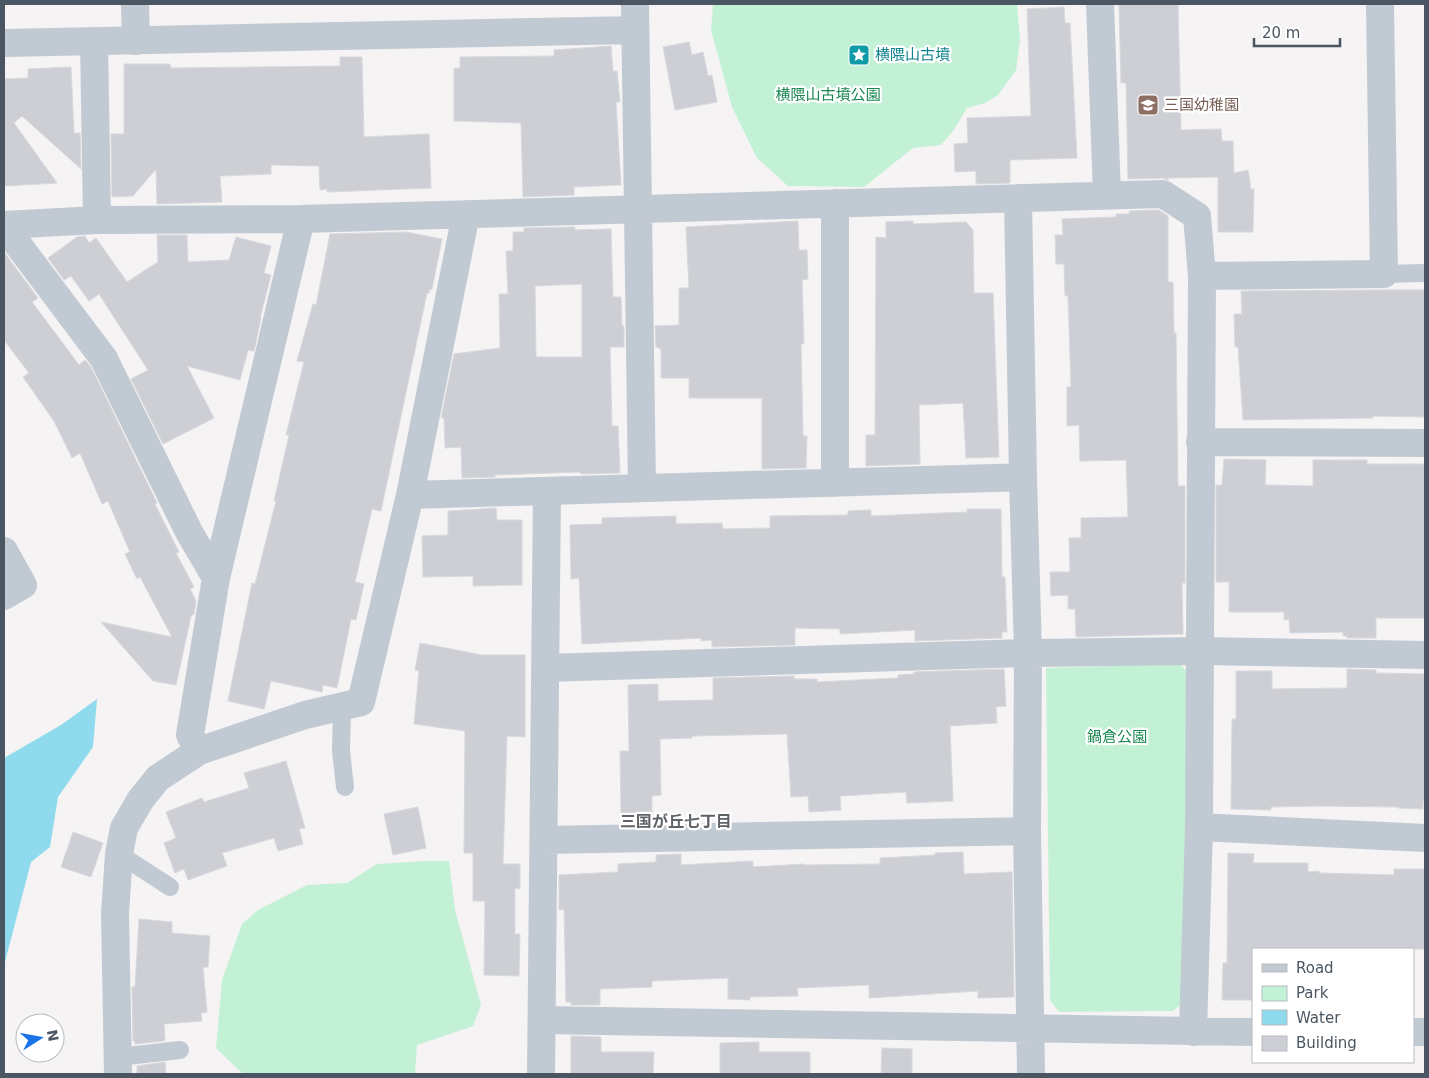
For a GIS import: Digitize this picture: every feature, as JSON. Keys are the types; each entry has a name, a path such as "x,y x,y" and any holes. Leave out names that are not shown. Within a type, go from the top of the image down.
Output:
{"street":[{"path":"135,4 136,41"},
{"path":"635,4 642,488"},
{"path":"1100,4 1107,195"},
{"path":"1202,276 1384,274 1380,4"},
{"path":"4,43 635,30"},
{"path":"94,41 97,220"},
{"path":"4,226 97,220 301,219 1163,194 1197,216 1202,276 1200,442 1201,651 1199,827 1193,1032"},
{"path":"1018,198 1028,653 1031,1074"},
{"path":"835,203 835,483"},
{"path":"118,1065 116,912 119,854 124,828 141,799 158,778 199,751 305,715 361,702 410,495 466,214"},
{"path":"199,751 190,735 216,578 301,219"},
{"path":"4,226 104,359 189,532 216,578"},
{"path":"1200,442 1425,443"},
{"path":"410,495 1023,477"},
{"path":"541,1074 547,491"},
{"path":"4,552 23,585 4,596"},
{"path":"545,668 1028,653 1201,651 1425,655"},
{"path":"1199,827 1425,838"},
{"path":"544,840 1028,832"},
{"path":"542,1020 1252,1032"}],"lane":[{"path":"1384,274 1425,273"},
{"path":"342,706 341,751 345,787"},
{"path":"119,854 170,887"},
{"path":"118,1065 180,1050"}],"green space":[{"name":"横隈山古墳公園","path":"713,4 1017,4 1020,40 1016,70 998,95 985,103 967,108 953,131 941,145 913,148 864,187 788,186 757,158 732,107 711,30"},
{"name":"鍋倉公園","path":"1180,664 1190,676 1183,1003 1173,1011 1059,1012 1050,1000 1046,668"},
{"path":"449,861 455,910 481,1005 473,1026 417,1045 415,1074 243,1074 216,1048 222,980 242,924 258,910 307,885 347,883 377,864"}],"water":[{"path":"97,699 93,747 58,797 50,847 31,862 4,966 4,758 61,725"}],"building":[{"path":"1119,4 1178,4 1181,130 1221,129 1222,141 1233,141 1234,173 1248,170 1251,189 1254,189 1253,232 1218,232 1218,177 1168,178 1168,180 1163,178 1128,179 1126,83 1121,83"},
{"path":"1064,7 1065,23 1070,23 1077,158 1010,160 1010,183 976,184 976,171 955,172 954,144 968,143 967,118 1031,116 1027,9"},
{"path":"689,42 692,55 703,52 708,76 712,75 717,102 675,110 663,47"},
{"path":"611,46 613,71 617,71 620,102 616,102 621,185 574,187 574,195 523,197 521,123 454,121 454,68 460,68 460,57 554,56 554,50"},
{"path":"340,57 362,57 364,137 429,134 431,188 327,192 327,189 320,190 319,166 271,165 271,174 220,176 222,202 157,204 156,169 133,196 112,197 111,134 124,134 124,64 170,64 171,68 340,66"},
{"path":"71,67 74,133 80,133 81,169 22,116 14,123 57,183 4,186 4,79 28,78 28,69"},
{"path":"1159,210 1168,216 1168,282 1173,282 1174,333 1176,333 1178,486 1185,486 1185,583 1182,583 1183,634 1076,637 1075,609 1068,609 1068,595 1051,596 1050,572 1070,572 1069,538 1081,538 1081,518 1128,517 1126,460 1080,461 1079,425 1067,426 1067,387 1071,387 1068,296 1065,296 1064,264 1056,264 1055,235 1063,235 1062,219 1116,217 1116,214 1129,214 1129,211"},
{"path":"798,221 799,250 807,250 808,279 802,280 804,344 801,344 803,436 807,436 806,468 762,469 762,398 689,398 689,378 661,378 661,349 656,347 655,326 679,325 679,288 689,288 686,227"},
{"path":"913,221 913,224 966,222 973,230 974,293 993,293 999,457 966,458 963,403 919,405 920,464 866,466 866,435 875,435 876,237 886,238 886,222"},
{"path":"575,227 575,230 611,229 613,297 621,297 622,326 624,326 624,347 610,347 612,426 618,426 620,473 581,474 580,472 462,478 461,447 445,448 444,418 441,418 454,354 500,348 499,294 508,294 506,251 513,251 513,232 524,232 524,228","holes":["582,284 582,357 536,357 535,286"]},
{"path":"406,232 442,239 432,289 427,293 381,511 372,509 355,582 364,584 356,620 351,619 337,688 323,685 322,692 271,681 264,709 228,701 252,583 255,584 276,501 274,501 289,435 286,435 304,362 297,361 313,304 316,305 330,234"},
{"path":"157,235 187,235 188,262 229,260 236,237 271,246 264,273 271,275 254,351 248,350 240,380 187,366 214,418 163,444 131,379 148,370 99,294 89,301 71,276 64,280 48,258 77,237 85,236 89,243 96,238 127,282 158,262"},
{"path":"4,252 38,298 32,302 79,365 85,360 91,367 157,503 155,504 179,552 176,553 194,587 190,589 196,601 194,614 191,616 176,685 153,681 101,622 172,637 140,577 137,579 125,554 130,552 108,501 102,504 80,453 72,458 54,421 23,377 29,373 4,340"},
{"path":"1425,290 1425,417 1373,416 1373,418 1243,420 1238,347 1235,347 1234,314 1242,314 1241,291"},
{"path":"1224,459 1266,460 1265,485 1313,486 1313,460 1367,460 1367,464 1425,464 1425,618 1376,618 1376,638 1347,638 1347,636 1343,636 1343,632 1290,633 1289,619 1284,620 1284,612 1229,612 1229,582 1216,582 1216,485 1222,485"},
{"path":"496,508 497,520 522,520 522,585 473,586 473,576 423,577 422,536 448,535 448,511"},
{"path":"967,509 1001,509 1002,577 1005,577 1007,632 1002,632 1002,638 915,641 915,630 840,634 840,629 795,628 795,645 712,647 712,640 701,641 701,638 582,644 579,578 571,579 570,525 602,524 602,518 676,516 676,524 722,523 723,529 770,528 770,516 848,515 848,511 871,510 871,516 967,512"},
{"path":"420,643 482,655 525,655 525,737 507,736 503,864 520,864 520,889 515,888 515,934 520,934 519,976 484,975 485,901 473,901 473,853 464,853 465,731 414,724 419,671 415,670"},
{"path":"1004,669 1006,706 996,707 997,723 950,726 953,801 907,803 906,792 840,796 841,810 809,812 808,796 791,797 787,734 692,736 692,738 660,739 661,795 652,796 652,815 621,815 620,751 629,751 628,685 658,684 658,701 713,700 713,678 794,676 794,679 817,679 817,682 898,678 898,675 914,674 914,672"},
{"path":"1347,669 1376,670 1376,673 1425,674 1425,801 1423,801 1423,809 1317,806 1271,807 1271,810 1231,809 1232,719 1236,719 1236,671 1272,671 1272,689 1347,688"},
{"path":"286,761 305,828 299,829 303,844 278,851 274,838 222,853 227,866 188,880 184,869 175,873 164,843 176,838 166,812 202,798 204,802 249,788 244,773"},
{"path":"418,807 426,848 393,855 384,814"},
{"path":"73,832 103,843 91,877 61,867"},
{"path":"963,852 964,874 1012,872 1014,997 978,998 978,991 869,998 869,985 797,988 798,996 750,997 750,1000 728,999 728,978 652,981 652,987 600,989 600,1005 571,1005 571,1002 566,1002 564,909 559,910 559,875 618,872 618,864 656,862 656,855 681,854 681,865 753,861 753,867 804,864 880,864 880,858"},
{"path":"1228,853 1254,854 1253,863 1308,863 1308,872 1319,871 1319,873 1394,875 1394,869 1425,869 1425,949 1252,948 1252,1000 1222,1000 1223,963 1227,963"},
{"path":"139,919 172,922 172,933 210,936 208,967 203,967 207,1012 201,1013 202,1021 164,1024 165,1040 135,1044 135,1041 133,1041 132,987 135,987"},
{"path":"571,1036 601,1037 601,1052 654,1052 653,1074 571,1074"},
{"path":"759,1042 759,1052 810,1052 810,1074 720,1074 720,1043"},
{"path":"882,1048 912,1049 912,1074 881,1074"},
{"path":"165,1062 166,1074 137,1074 137,1066"}],"place":[{"name":"横隈山古墳","path":"859,55"},
{"name":"三国幼稚園","path":"1148,105"}],"district":[{"name":"三国が丘七丁目","path":"676,821"}]}
